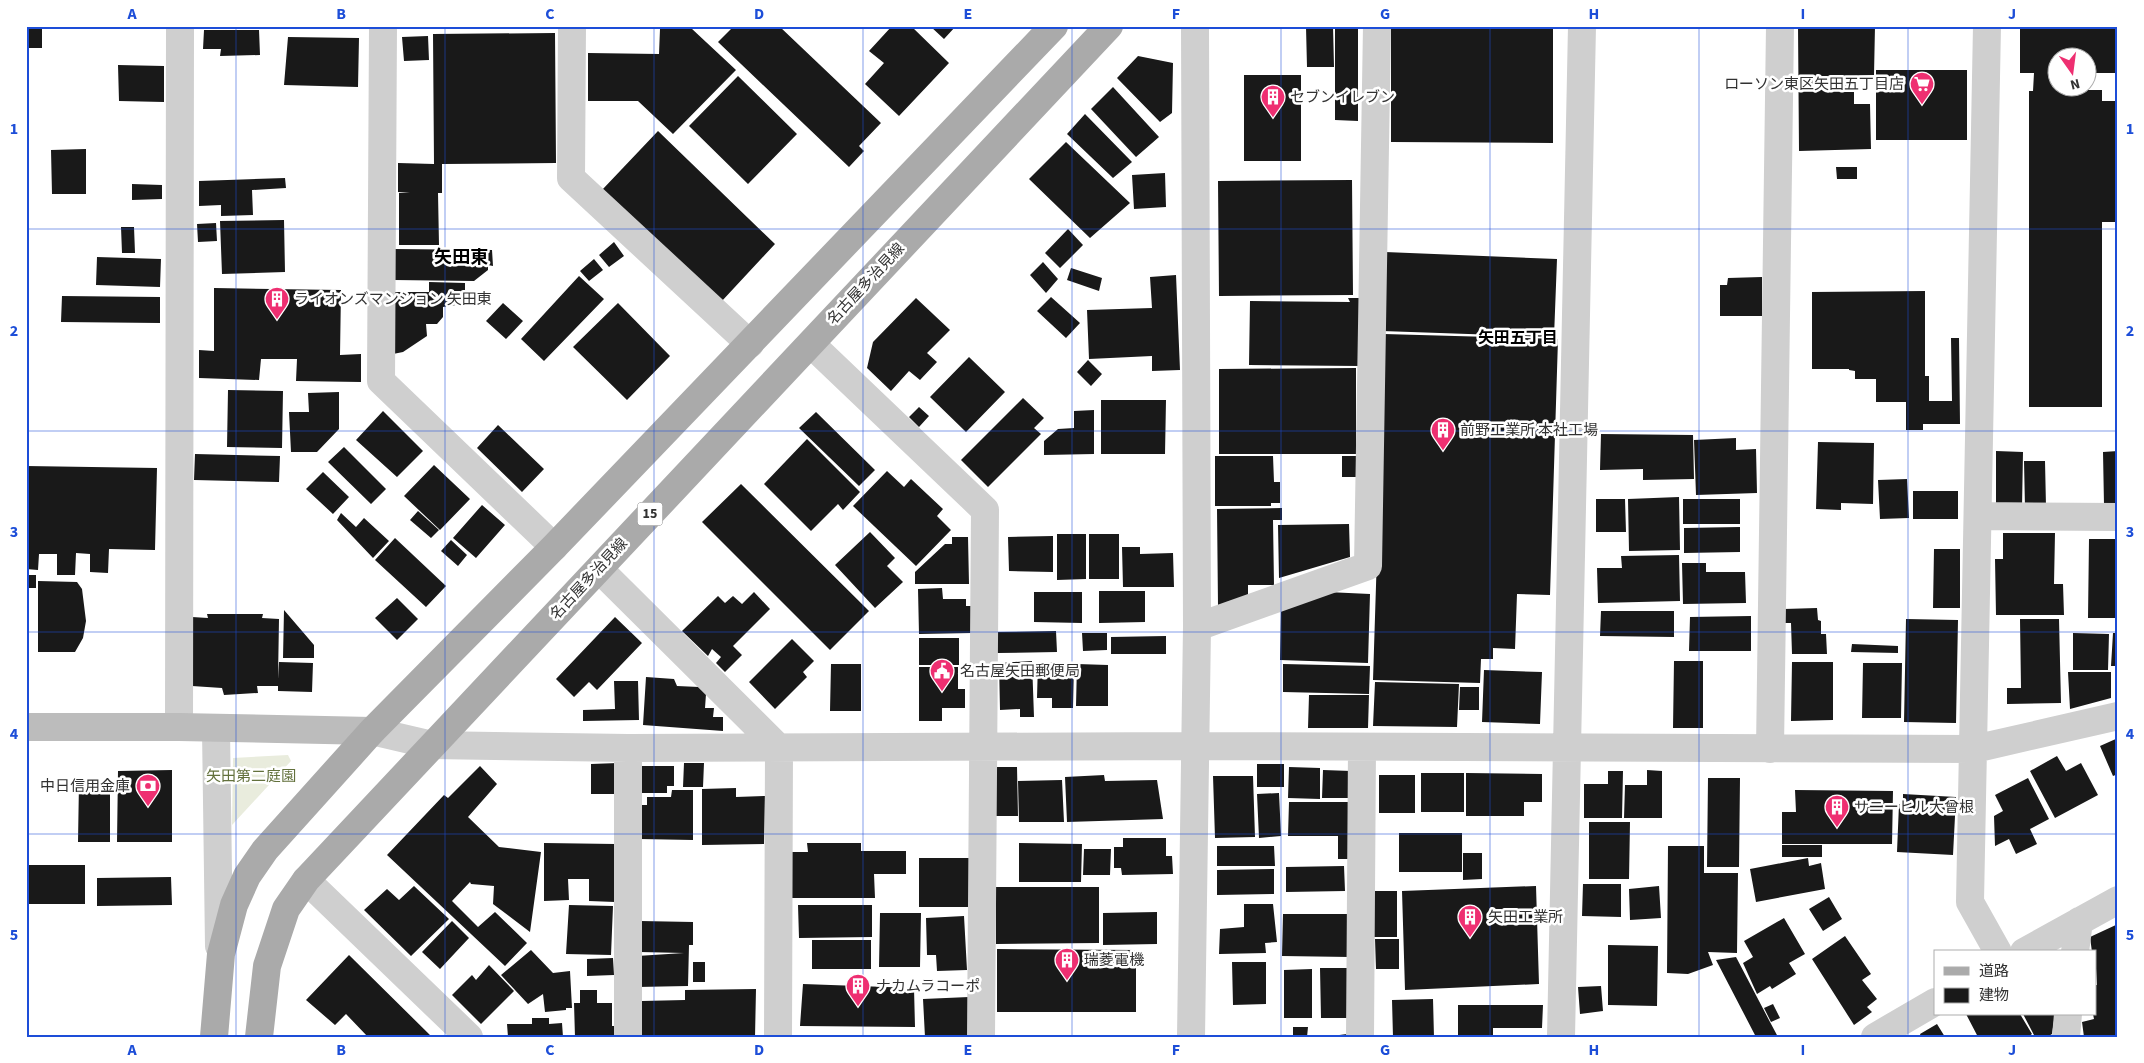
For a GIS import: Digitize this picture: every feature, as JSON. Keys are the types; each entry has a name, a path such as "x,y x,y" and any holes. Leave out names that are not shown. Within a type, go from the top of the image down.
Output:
{"main road":[{"path":"214,1037 221,954 234,905 247,876 265,850 372,731 554,547 1054,26"},
{"name":"名古屋多治見線","path":"259,1037 267,966 286,909 306,880 1109,26"}],"street":[{"path":"180,26 180,727"},
{"path":"383,26 381,381 554,547"},
{"path":"572,26 571,178 750,344"},
{"path":"1191,1037 1197,627 1195,26"},
{"path":"1197,627 1368,566 1377,26"},
{"path":"1561,1037 1565,748 1582,26"},
{"path":"1770,749 1780,26"},
{"path":"1987,26 1970,902 1997,950"},
{"path":"811,344 984,510 981,1037"},
{"path":"1978,516 2118,517"},
{"path":"599,568 780,748 778,1037"},
{"path":"26,727 180,727 372,731 432,745 628,748 1194,746 1974,749 2118,716"},
{"path":"216,729 220,977"},
{"path":"1360,1037 1362,747"},
{"path":"628,748 628,1037"},
{"path":"306,880 469,1037"},
{"path":"2028,950 2118,900"},
{"path":"2075,950 2079,921"},
{"path":"1874,1037 1934,1003"},
{"path":"2066,1037 2068,1016"}],"green space":[{"name":"矢田第二庭園","path":"288,755 291,761 232,825 233,758"}],"building":[{"path":"26,26 42,26 42,48 26,48"},
{"path":"734,26 779,26 881,123 859,146 864,151 849,167 718,42"},
{"path":"892,26 911,26 949,63 899,116 865,84 884,63 869,51"},
{"path":"930,26 956,26 944,39"},
{"path":"1333,26 1334,67 1307,67 1306,27"},
{"path":"1335,26 1358,26 1358,121 1335,120"},
{"path":"1391,26 1553,26 1553,143 1391,142"},
{"path":"1798,26 1875,26 1874,75 1854,76 1854,104 1870,104 1871,149 1799,151"},
{"path":"2020,26 2118,26 2118,73 2096,73 2096,48 2046,48 2046,98 2096,98 2096,90 2102,90 2102,101 2118,101 2118,222 2102,222 2102,407 2029,407 2029,91 2033,91 2034,73 2020,73"},
{"path":"691,28 736,70 673,134 638,101 588,101 588,53 659,54 660,29"},
{"path":"204,30 259,30 260,55 220,56 221,49 203,49"},
{"path":"555,33 556,163 442,164 442,193 438,193 439,245 399,245 399,193 410,193 398,192 398,163 434,164 433,34"},
{"path":"428,36 429,60 404,61 402,37"},
{"path":"288,37 359,38 358,87 284,85"},
{"path":"1138,56 1173,63 1172,113 1160,122 1117,78"},
{"path":"118,65 164,66 164,102 119,101"},
{"name":"ローソン東区矢田五丁目店","path":"1876,70 1967,70 1967,140 1876,140"},
{"name":"セブンイレブン","path":"1244,75 1301,75 1301,161 1244,161"},
{"path":"738,76 797,134 748,184 689,126"},
{"path":"1113,87 1159,137 1136,157 1091,109"},
{"path":"1085,114 1132,162 1113,178 1067,134"},
{"path":"658,131 775,244 721,302 602,190"},
{"path":"1066,142 1130,203 1090,238 1029,179"},
{"path":"86,149 86,194 52,194 51,150"},
{"path":"1836,167 1857,167 1857,179 1837,179"},
{"path":"1165,173 1166,207 1134,209 1132,175"},
{"path":"285,178 286,188 252,190 253,215 221,216 221,205 199,206 199,181"},
{"path":"1352,180 1353,295 1219,296 1218,181"},
{"path":"132,184 162,185 162,199 132,200"},
{"path":"284,220 285,272 222,274 220,221"},
{"path":"216,223 217,241 198,242 197,224"},
{"path":"121,227 134,227 135,253 122,253"},
{"path":"1068,229 1083,245 1060,268 1045,253"},
{"path":"614,242 624,256 609,267 599,255"},
{"path":"394,249 492,250 493,266 488,265 488,270 474,281 394,280"},
{"path":"1385,252 1557,259 1554,337 1382,331"},
{"path":"97,257 161,259 160,287 96,285"},
{"path":"594,259 603,270 589,281 580,271"},
{"path":"1043,262 1058,279 1046,293 1030,275"},
{"path":"1071,268 1102,278 1099,291 1067,280"},
{"path":"1176,275 1180,370 1152,371 1152,356 1089,359 1087,310 1152,308 1150,277"},
{"path":"579,276 604,299 544,361 521,339"},
{"path":"1762,277 1762,316 1720,316 1720,285 1727,285 1728,278"},
{"path":"429,282 465,283 465,291 456,305 443,307 443,317 437,324 426,324 427,336 403,352 393,354 395,292 429,292"},
{"name":"ライオンズマンション 矢田東","path":"214,288 341,290 340,355 361,354 361,382 296,381 297,359 261,359 259,380 199,378 199,350 214,351"},
{"path":"1925,291 1925,376 1929,376 1929,401 1952,401 1951,338 1959,338 1960,424 1923,424 1923,430 1906,430 1906,402 1876,402 1876,379 1855,379 1855,371 1849,369 1812,369 1812,292"},
{"path":"62,296 160,297 160,323 61,322"},
{"path":"1051,297 1080,323 1066,338 1037,311"},
{"path":"916,298 950,330 927,353 937,362 920,380 909,371 891,391 867,368 873,342"},
{"path":"1348,298 1362,298 1361,366 1249,365 1250,301 1350,302"},
{"path":"503,303 523,321 506,339 486,321"},
{"path":"618,303 670,356 627,400 573,347"},
{"name":"前野工業所 本社工場","path":"1384,334 1558,339 1550,595 1517,594 1515,649 1493,648 1493,659 1481,659 1480,683 1373,680"},
{"path":"969,357 1005,392 966,432 930,397"},
{"path":"1088,360 1102,374 1091,386 1077,372"},
{"path":"1356,368 1356,454 1219,454 1219,369"},
{"path":"228,390 283,391 282,448 227,447"},
{"path":"339,392 339,429 317,452 291,452 289,412 309,412 308,393"},
{"path":"1023,398 1044,418 1034,428 1041,434 988,487 961,460"},
{"path":"1101,400 1166,400 1165,454 1101,454"},
{"path":"919,407 929,416 919,427 909,417"},
{"path":"1094,410 1094,454 1044,455 1044,441 1058,429 1074,428 1074,411"},
{"path":"383,411 423,451 397,477 356,440"},
{"path":"816,412 875,470 859,486 799,428"},
{"path":"498,425 544,469 522,492 477,448"},
{"path":"1601,434 1693,435 1694,479 1643,480 1643,469 1600,470"},
{"path":"1736,438 1736,450 1756,449 1757,493 1696,495 1694,440"},
{"path":"807,439 860,492 843,510 838,504 811,531 764,484"},
{"path":"1818,442 1874,443 1873,504 1841,503 1841,510 1816,509"},
{"path":"344,447 386,489 371,504 328,462"},
{"path":"1996,451 2023,452 2022,508 1996,508"},
{"path":"2118,451 2118,505 2104,505 2103,452"},
{"path":"195,454 280,456 279,482 194,480"},
{"path":"1215,456 1273,456 1274,482 1280,482 1280,503 1271,503 1271,506 1215,506"},
{"path":"1342,456 1361,456 1360,477 1342,477"},
{"path":"2024,461 2045,461 2046,507 2025,508"},
{"path":"434,465 470,499 440,530 404,496"},
{"path":"26,466 157,468 155,550 109,549 108,573 90,572 90,554 76,553 75,575 57,575 57,554 39,554 38,570 26,569"},
{"path":"887,471 904,487 911,479 943,509 937,516 951,530 916,566 853,506"},
{"path":"323,472 349,497 333,514 306,489"},
{"path":"1907,479 1909,518 1880,519 1878,480"},
{"path":"741,484 869,611 830,650 702,522"},
{"path":"1913,491 1958,491 1958,519 1913,519"},
{"path":"1679,497 1680,550 1629,551 1628,499"},
{"path":"1596,499 1625,499 1626,532 1596,532"},
{"path":"1683,499 1740,499 1740,524 1683,524"},
{"path":"482,505 505,525 476,558 453,538"},
{"path":"1282,508 1282,520 1273,520 1274,585 1248,585 1248,596 1218,606 1217,509"},
{"path":"418,511 439,530 431,538 410,520"},
{"path":"341,513 356,527 364,518 389,541 373,558 337,520"},
{"path":"1349,524 1350,557 1279,578 1278,525"},
{"path":"1740,527 1740,552 1684,553 1684,528"},
{"path":"870,532 895,558 887,566 903,582 875,608 835,565"},
{"path":"2003,533 2055,533 2054,584 2063,584 2064,615 1996,615 1995,559 2003,559"},
{"path":"1057,534 1086,534 1086,579 1057,580"},
{"path":"1089,534 1119,534 1119,579 1089,579"},
{"path":"1053,536 1053,572 1009,571 1008,537"},
{"path":"952,537 968,537 969,584 915,584 915,572 945,544 952,544"},
{"path":"395,538 446,586 426,607 375,560"},
{"path":"2089,539 2118,539 2118,618 2088,618"},
{"path":"451,540 467,555 458,566 441,551"},
{"path":"1122,547 1140,547 1140,554 1173,553 1174,587 1123,587"},
{"path":"1934,549 1960,549 1960,608 1933,608"},
{"path":"1679,555 1680,601 1598,603 1597,568 1622,568 1621,556"},
{"path":"1682,563 1706,563 1706,572 1745,572 1746,603 1683,604"},
{"path":"26,575 36,575 36,588 26,588"},
{"path":"38,581 77,582 82,589 86,621 83,638 75,652 38,652"},
{"path":"942,588 943,599 966,599 966,606 971,606 972,633 919,634 918,589"},
{"path":"1099,591 1145,591 1145,622 1099,623"},
{"path":"754,592 770,609 733,646 742,655 725,672 716,663 721,657 712,649 708,656 682,631 718,596 725,603 733,596 742,604"},
{"path":"1034,592 1082,592 1082,623 1034,622"},
{"path":"1327,592 1370,594 1368,663 1280,660 1281,607"},
{"path":"397,598 418,619 397,640 375,618"},
{"path":"1817,608 1818,620 1821,621 1821,634 1826,634 1827,654 1792,654 1791,623 1785,623 1784,609"},
{"path":"284,610 314,645 314,658 283,658"},
{"path":"1601,611 1674,611 1674,637 1600,636"},
{"path":"207,614 263,614 262,618 279,619 278,679 279,662 313,663 312,692 278,691 278,686 257,686 258,693 224,695 222,688 192,686 192,617 208,618"},
{"path":"1751,616 1751,651 1689,651 1690,617"},
{"path":"615,617 642,643 597,690 589,682 574,697 556,679"},
{"path":"1906,619 1958,620 1956,723 1904,722"},
{"path":"2020,619 2059,619 2061,703 2007,704 2007,688 2021,688"},
{"path":"1056,631 1057,652 997,653 997,632"},
{"path":"1082,633 1107,633 1107,650 1083,651"},
{"path":"2073,633 2109,634 2108,670 2073,670"},
{"path":"2113,633 2118,633 2118,666 2111,666"},
{"path":"1166,636 1166,654 1111,654 1111,637"},
{"path":"919,638 959,638 959,665 919,665"},
{"path":"792,639 814,661 803,672 807,677 775,709 749,682"},
{"path":"1852,644 1898,646 1898,653 1851,652"},
{"path":"1032,661 1034,717 1020,717 1020,709 1000,710 999,663"},
{"path":"1674,661 1703,661 1703,728 1673,728"},
{"path":"1038,662 1074,663 1073,708 1052,708 1052,698 1037,698"},
{"path":"1792,662 1833,662 1833,720 1791,721"},
{"path":"1863,663 1902,663 1901,718 1862,718"},
{"path":"831,664 861,664 861,711 830,711"},
{"path":"1077,664 1108,665 1108,706 1076,706"},
{"path":"1283,664 1370,666 1369,694 1283,692"},
{"path":"919,667 958,667 958,689 965,689 965,708 942,708 942,721 919,721"},
{"path":"1484,670 1542,672 1540,724 1482,722"},
{"path":"2068,672 2111,672 2111,698 2070,709"},
{"path":"646,677 674,679 677,686 699,687 706,694 705,708 714,708 713,717 723,717 723,731 643,725"},
{"path":"614,681 638,681 639,720 583,721 583,710 615,709"},
{"path":"1375,682 1459,684 1457,727 1373,726"},
{"path":"1460,687 1479,687 1479,710 1459,710"},
{"path":"1309,695 1369,695 1368,728 1308,728"},
{"path":"2118,738 2118,774 2113,776 2100,746"},
{"path":"2057,756 2066,771 2081,763 2098,795 2055,818 2030,771"},
{"path":"618,763 618,794 591,794 591,764"},
{"path":"684,763 704,763 703,787 683,787"},
{"path":"1257,764 1284,764 1284,787 1257,787"},
{"path":"480,766 497,784 468,817 499,847 541,852 530,932 493,904 494,886 471,884 470,882 452,901 478,927 495,912 527,943 505,966 387,855 444,795 448,798"},
{"path":"641,766 674,766 674,786 667,786 667,793 641,793"},
{"path":"996,767 1017,767 1018,816 996,816"},
{"path":"1289,767 1320,768 1320,799 1288,798"},
{"path":"172,770 172,842 117,842 118,771"},
{"path":"1323,770 1351,771 1350,798 1322,798"},
{"path":"1647,770 1662,771 1662,818 1624,818 1625,785 1647,785"},
{"path":"1608,771 1623,771 1622,818 1584,818 1584,784 1608,784"},
{"path":"1421,773 1464,773 1464,812 1421,812"},
{"path":"1466,773 1542,774 1542,802 1524,802 1524,816 1466,816"},
{"path":"1104,775 1105,781 1157,780 1163,819 1067,822 1065,777"},
{"path":"1379,775 1415,775 1415,813 1379,813"},
{"path":"1213,776 1253,776 1255,837 1215,838"},
{"path":"1708,778 1740,778 1739,867 1707,867"},
{"path":"2028,778 2049,819 2030,829 2037,844 2016,854 2009,839 1995,846 1994,816 2003,811 1995,795"},
{"path":"1062,780 1064,822 1019,822 1018,781"},
{"path":"79,782 110,782 110,842 78,842"},
{"path":"736,788 736,797 765,796 764,844 702,845 702,789"},
{"path":"672,790 693,790 693,840 640,839 641,805 647,805 647,797 671,797"},
{"name":"サニーヒル大曾根","path":"1795,790 1893,791 1892,844 1782,844 1782,812 1796,812"},
{"path":"1279,793 1281,836 1259,838 1257,794"},
{"path":"1903,794 1956,797 1953,855 1897,852 1899,804 1903,805"},
{"path":"1289,802 1349,802 1348,859 1338,859 1338,836 1288,836"},
{"path":"1589,822 1630,822 1629,879 1589,879"},
{"path":"1399,833 1462,833 1462,872 1399,872"},
{"path":"1123,838 1166,838 1166,856 1172,856 1173,874 1122,875 1121,868 1114,868 1114,847 1123,847"},
{"path":"544,843 615,844 615,902 589,901 589,879 568,879 569,900 544,901"},
{"path":"807,843 861,843 861,851 906,851 906,874 874,874 875,898 792,898 792,852 808,852"},
{"path":"1019,843 1082,844 1081,882 1019,882"},
{"path":"1782,845 1822,845 1822,857 1782,857"},
{"path":"1217,846 1274,846 1275,866 1217,866"},
{"path":"1668,846 1704,846 1704,873 1738,873 1737,953 1708,952 1713,965 1688,974 1667,973"},
{"path":"1084,849 1111,849 1110,875 1083,875"},
{"path":"1463,853 1482,853 1482,879 1463,880"},
{"path":"919,858 970,858 970,907 919,907"},
{"path":"1808,858 1809,866 1821,863 1825,889 1756,902 1750,869"},
{"path":"26,865 85,865 85,904 26,904"},
{"path":"1344,866 1345,891 1286,892 1286,867"},
{"path":"1274,869 1274,894 1217,895 1217,870"},
{"path":"171,877 172,905 97,906 97,878"},
{"path":"1583,884 1621,884 1621,917 1582,916"},
{"path":"414,886 449,919 411,956 364,910 387,889 399,900"},
{"name":"矢田工業所","path":"1536,886 1539,984 1405,990 1402,891"},
{"path":"1659,886 1661,918 1630,920 1629,889"},
{"path":"996,887 1099,887 1099,943 996,944"},
{"path":"1370,891 1397,891 1397,937 1371,937"},
{"path":"1829,897 1842,919 1823,931 1809,909"},
{"path":"1244,904 1273,904 1277,942 1265,943 1266,953 1219,954 1220,929 1244,927"},
{"path":"569,905 613,906 611,955 566,954"},
{"path":"798,905 872,905 872,937 799,938"},
{"path":"1157,912 1157,944 1103,945 1103,913"},
{"path":"880,913 921,913 920,967 879,967"},
{"path":"1283,914 1350,914 1350,957 1282,956"},
{"path":"964,916 967,970 937,971 936,955 927,955 926,918"},
{"path":"1784,918 1805,954 1789,963 1796,974 1772,989 1770,986 1757,994 1743,963 1753,957 1744,941"},
{"path":"452,921 469,938 440,969 422,952"},
{"path":"640,921 693,922 693,945 689,945 688,986 637,987 637,956 684,953 640,952"},
{"path":"2118,924 2118,1037 2084,1037 2082,1022 2094,1019 2093,1016 2096,1016 2096,950 2092,950 2090,937"},
{"path":"1845,936 1871,974 1862,980 1877,999 1867,1007 1872,1012 1854,1025 1812,959"},
{"path":"1375,939 1399,939 1399,969 1376,969"},
{"path":"812,940 871,940 871,969 812,969"},
{"path":"1608,945 1658,946 1657,1006 1608,1005"},
{"name":"瑞菱電機","path":"997,949 1136,950 1136,1012 997,1012"},
{"path":"531,950 553,973 570,971 572,1008 545,1012 543,994 528,1004 501,975"},
{"path":"349,955 432,1037 368,1037 346,1014 335,1025 306,1000"},
{"path":"1736,957 1778,1037 1756,1037 1716,960"},
{"path":"613,958 614,975 587,976 587,959"},
{"path":"693,962 705,962 705,982 693,982"},
{"path":"1232,962 1266,962 1266,1004 1233,1005"},
{"path":"489,965 514,991 481,1024 452,995 472,975 476,980"},
{"path":"1320,968 1349,968 1350,1018 1321,1018"},
{"path":"1312,969 1312,1018 1284,1018 1284,970"},
{"name":"ナカムラコーポ","path":"803,984 914,988 915,1027 800,1026"},
{"path":"1601,986 1603,1011 1580,1014 1578,987"},
{"path":"756,989 755,1037 642,1037 642,1001 685,1000 685,990"},
{"path":"580,990 597,990 597,1003 612,1003 612,1026 619,1026 619,1037 575,1037 574,1003 580,1003"},
{"path":"969,997 971,1037 925,1037 923,999"},
{"path":"1433,999 1434,1037 1393,1037 1392,1000"},
{"path":"1773,1004 1780,1018 1771,1022 1764,1008"},
{"path":"1458,1005 1543,1005 1542,1028 1493,1028 1493,1037 1458,1037"},
{"path":"1967,1016 2021,1016 2032,1034 2028,1037 1978,1037"},
{"path":"2024,1016 2055,1016 2052,1034 2047,1037 2035,1037"},
{"path":"532,1018 549,1018 549,1024 562,1023 563,1037 508,1037 507,1024 532,1024"},
{"path":"1937,1024 1945,1037 1921,1037 1920,1034"},
{"path":"1293,1027 1308,1027 1307,1037 1293,1037"},
{"path":"1347,1034 1347,1037 1332,1037 1332,1036"}],"place":[{"name":"ローソン東区矢田五丁目店","path":"1922,105"},
{"name":"セブンイレブン","path":"1273,118"},
{"name":"ライオンズマンション 矢田東","path":"277,320"},
{"name":"前野工業所 本社工場","path":"1443,451"},
{"name":"名古屋矢田郵便局","path":"942,692"},
{"name":"中日信用金庫","path":"148,807"},
{"name":"サニーヒル大曾根","path":"1837,828"},
{"name":"矢田工業所","path":"1470,938"},
{"name":"瑞菱電機","path":"1067,981"},
{"name":"ナカムラコーポ","path":"858,1007"}],"district":[{"name":"矢田東","path":"461,257"},
{"name":"矢田五丁目","path":"1518,338"}]}
